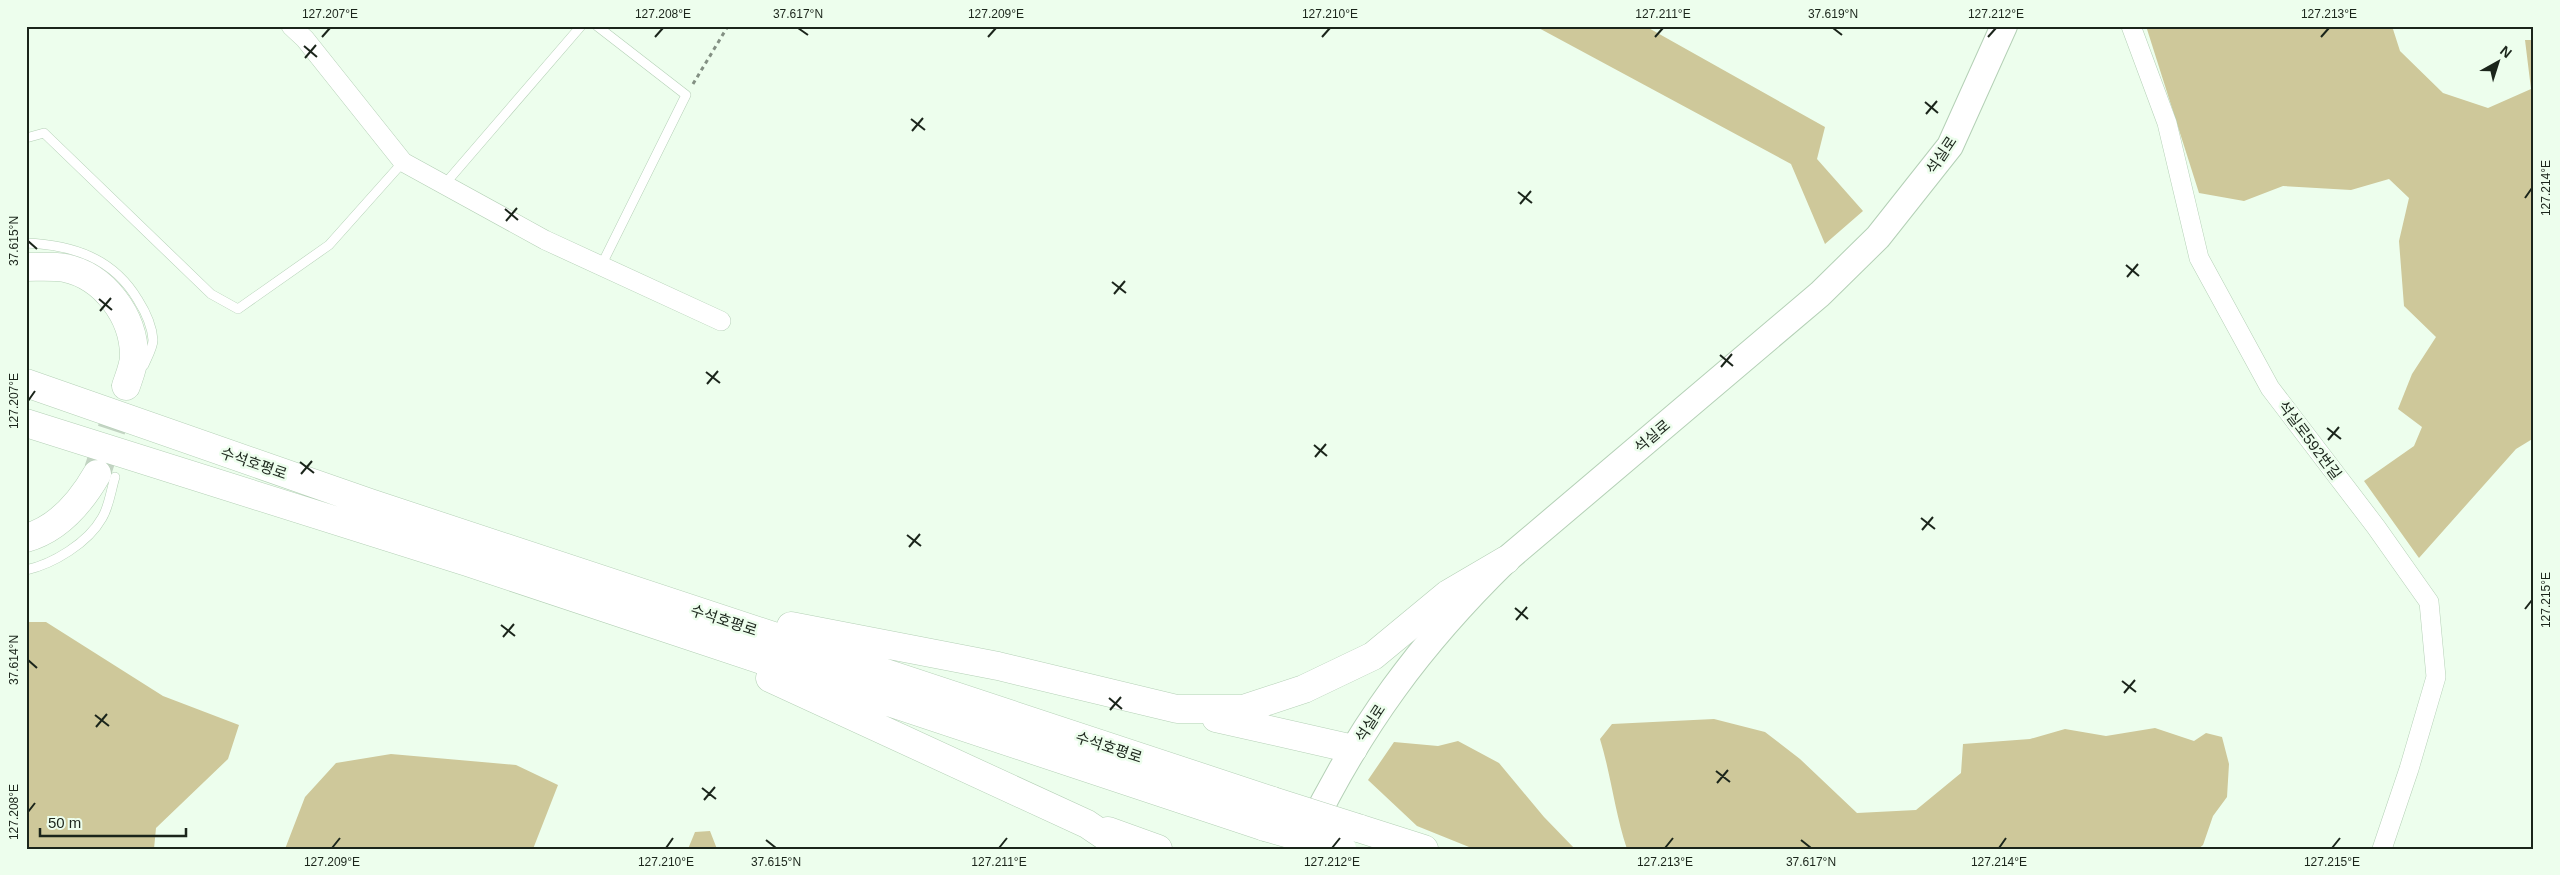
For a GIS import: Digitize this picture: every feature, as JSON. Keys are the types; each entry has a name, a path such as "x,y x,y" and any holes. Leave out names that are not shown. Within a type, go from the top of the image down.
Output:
{"highway":[{"path":"26,266 65,268 89,276 110,293 127,321 140,358 131,388"},
{"path":"26,374 78,402"},
{"name":"수석호평로","path":"26,383 370,504 1424,849"},
{"name":"수석호평로","path":"26,422 467,562 1265,827 1342,849"},
{"path":"26,538 54,525 106,476"},
{"path":"1177,709 1243,708 1304,689 1374,656 1448,594 1506,560"},
{"path":"680,605 998,666 1353,749"},
{"path":"667,629 898,738 1087,824 1158,849"},
{"path":"1087,824 1124,849"}],"street":[{"path":"291,26 305,39 403,162 545,240 721,321"},
{"name":"석실로","path":"1300,849 1328,791 1379,708 1424,646 1461,604 1506,560 1820,294 1878,237 1950,146 2004,26"},
{"name":"석실로592번길","path":"2131,26 2167,123 2199,258 2270,388 2376,526 2429,602 2436,677 2409,770 2382,849"}],"lane":[{"path":"444,185 581,26"},
{"path":"597,26 686,95 601,266"},
{"path":"26,138 44,133 211,294 238,309 329,245 403,162"},
{"path":"26,243 69,248 97,258 116,272 129,285 146,313 153,340 140,358"},
{"path":"26,570 38,568 86,538 102,518 106,476"}],"path":[{"path":"686,95 728,26"}],"shaded area":[{"path":"1535,26 1645,26 1825,127 1817,159 1863,211 1825,244 1791,164"},
{"path":"2146,26 2392,26 2400,51 2443,93 2488,108 2531,89 2525,40 2534,40 2534,438 2516,449 2419,558 2364,481 2414,446 2422,427 2398,409 2412,374 2436,337 2404,306 2399,241 2409,198 2389,179 2351,190 2283,186 2244,201 2199,193"},
{"path":"26,622 46,622 163,696 239,725 228,759 156,828 154,849 26,849"},
{"path":"1714,719 1765,732 1800,759 1857,813 1916,810 1961,773 1963,744 2030,739 2065,729 2106,736 2155,728 2194,741 2206,733 2222,737 2229,764 2227,797 2213,816 2203,845 2198,849 1627,849 1600,739 1612,724"},
{"path":"1458,741 1499,763 1544,817 1575,849 1474,849 1417,826 1368,780 1394,742 1438,746"},
{"path":"391,754 516,765 558,785 533,849 285,849 305,797 336,763"},
{"path":"710,831 717,849 688,849 695,832"}],"tunnel":[{"path":"98,470 126,386"}]}
